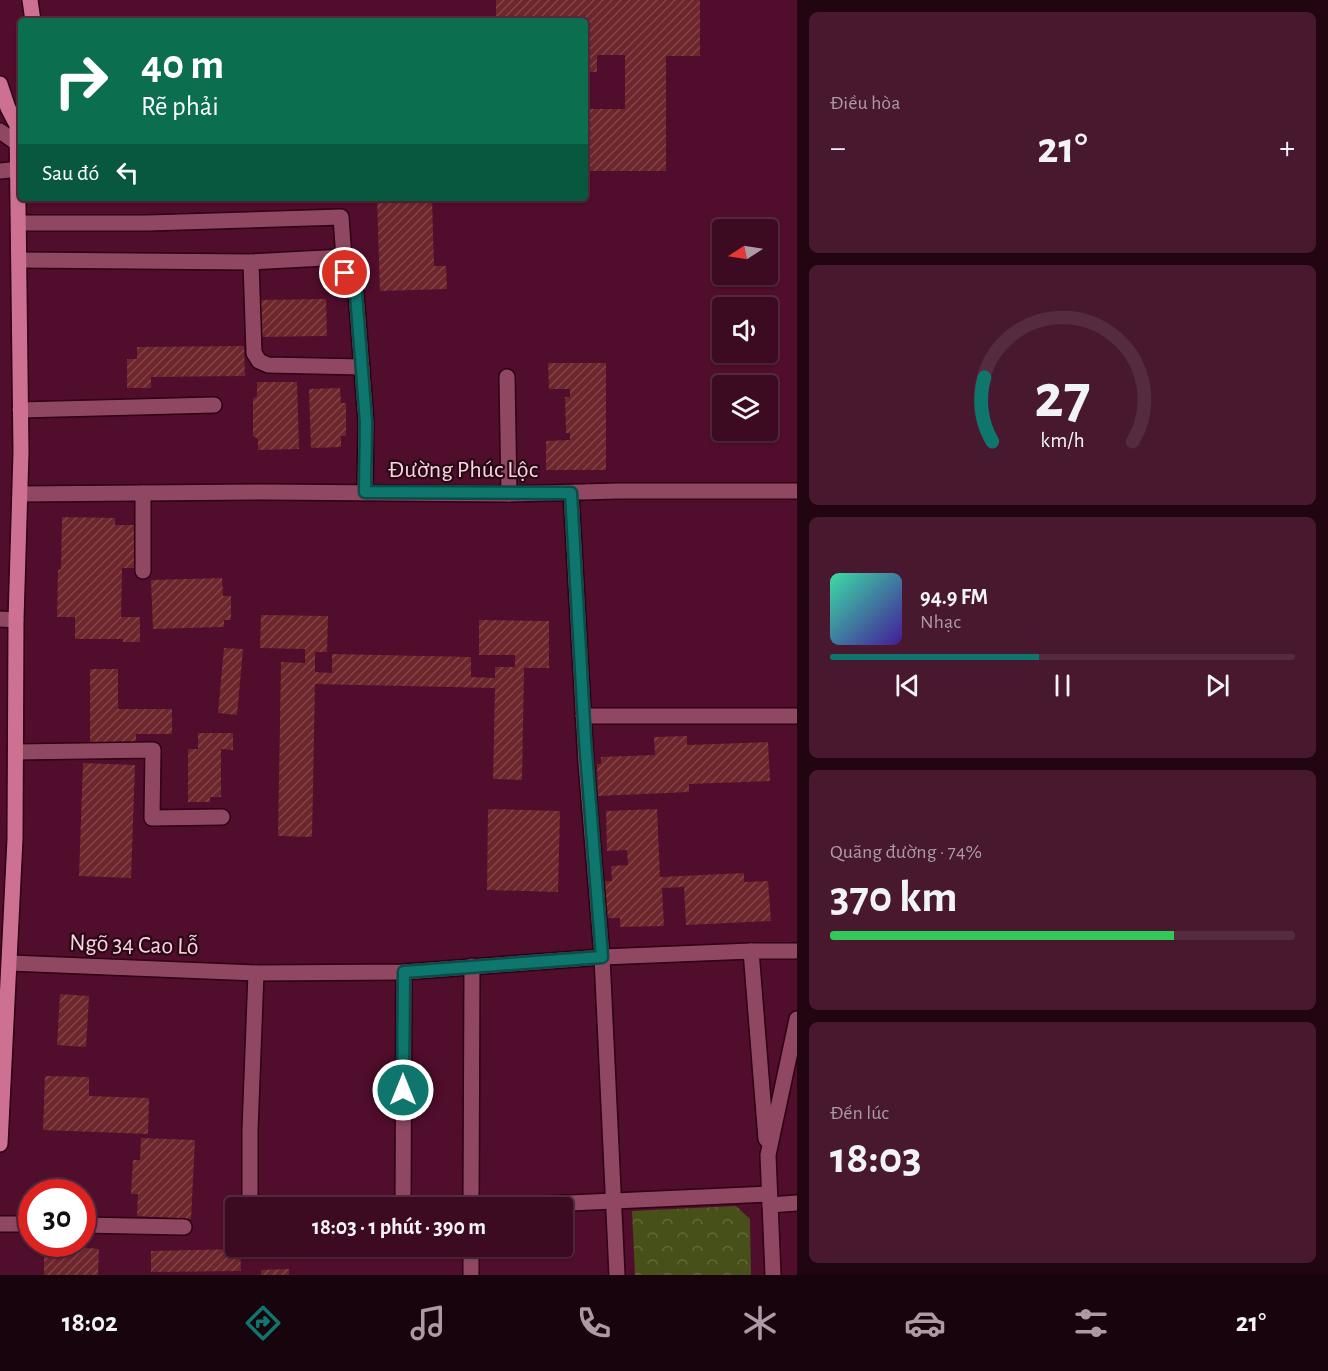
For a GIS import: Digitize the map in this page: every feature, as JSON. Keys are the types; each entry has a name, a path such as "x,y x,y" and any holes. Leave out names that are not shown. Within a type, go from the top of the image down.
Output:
{"main road":[{"path":"31,0 33,18"},
{"path":"0,84 8,108 18,122"},
{"path":"0,1144 4,986 10,963 15,839 16,620 21,494 19,201"}],"street":[{"path":"0,131 18,144"},
{"path":"0,171 18,169"},
{"path":"19,223 148,223 341,217 345,273 356,294 366,422 365,492"},
{"path":"20,260 251,262 344,257"},
{"path":"251,262 254,353 260,361 268,365 362,367"},
{"path":"507,377 509,494"},
{"path":"20,410 214,405"},
{"name":"Đường Phúc Lộc","path":"21,494 365,492 509,494 618,491 797,491"},
{"path":"142,571 143,493"},
{"path":"571,493 583,716 602,957 618,1275"},
{"path":"0,620 16,620"},
{"path":"583,716 797,716"},
{"path":"16,752 153,750 152,818 222,817"},
{"path":"751,951 768,1155 772,1275"},
{"name":"Ngõ 34 Cao Lỗ","path":"10,963 256,973 404,972 602,957 797,951"},
{"path":"471,1197 472,966"},
{"path":"403,1197 404,972"},
{"path":"250,1197 256,973"},
{"path":"768,1155 797,1019"},
{"path":"573,1203 769,1200 797,1203"},
{"path":"0,1224 18,1224"},
{"path":"96,1225 184,1227"},
{"path":"471,1257 471,1275"}],"green space":[{"path":"736,1206 750,1219 751,1275 635,1275 632,1211"}],"building":[{"path":"496,0 700,0 700,56 666,56 666,171 588,171 588,109 625,109 625,55 597,55 597,72 588,72 588,18 496,18"},
{"path":"377,201 432,201 434,266 446,266 447,289 380,291"},
{"path":"326,299 327,336 256,337 255,300"},
{"path":"244,346 245,376 151,377 151,388 127,388 127,359 137,359 137,347"},
{"path":"548,363 606,363 606,470 546,470 546,441 570,440 570,433 566,433 565,397 570,397 570,389 549,389"},
{"path":"257,382 297,382 299,449 258,450 258,439 253,436 253,399 257,396"},
{"path":"340,388 341,403 346,403 346,436 341,436 341,447 311,448 309,389"},
{"path":"62,517 115,518 115,525 140,525 140,568 122,568 121,617 140,617 140,642 123,642 123,639 75,639 75,617 57,617"},
{"path":"222,578 223,596 231,596 231,620 224,620 224,627 153,629 151,580"},
{"path":"261,615 328,616 327,652 315,652 315,672 332,673 332,654 471,657 471,677 495,678 495,667 515,667 515,655 479,655 479,620 549,621 549,668 524,668 522,780 493,779 495,688 315,684 312,837 278,836 281,662 305,663 305,649 260,648"},
{"path":"224,648 243,649 237,715 218,713"},
{"path":"90,669 118,669 118,709 172,709 172,734 136,734 136,743 90,743"},
{"path":"198,733 233,733 233,750 221,749 221,797 210,797 210,802 188,802 188,749 198,749"},
{"path":"687,736 687,745 768,742 770,781 689,784 689,792 598,796 597,764 601,764 601,757 655,755 654,737"},
{"path":"83,763 135,765 131,878 79,876"},
{"path":"488,809 560,811 558,892 487,890"},
{"path":"657,809 660,877 744,873 744,882 768,881 771,921 686,925 684,887 662,888 664,926 620,927 620,918 607,918 605,881 612,881 611,866 628,865 627,850 607,851 606,811"},
{"path":"60,994 89,996 86,1047 57,1045"},
{"path":"45,1076 89,1077 89,1096 149,1098 148,1134 43,1130"},
{"path":"141,1138 195,1140 191,1219 137,1216 138,1194 131,1194 133,1160 140,1160"},
{"path":"96,1249 99,1249 98,1275 44,1275 44,1257 96,1257"},
{"path":"225,1249 225,1257 240,1257 241,1271 151,1272 151,1251"},
{"path":"289,1269 289,1275 261,1275 261,1270"}],"route":[{"path":"345,273 356,294 366,422 365,492 571,493 571,526 585,740 602,957 404,972 403,1090"}]}
